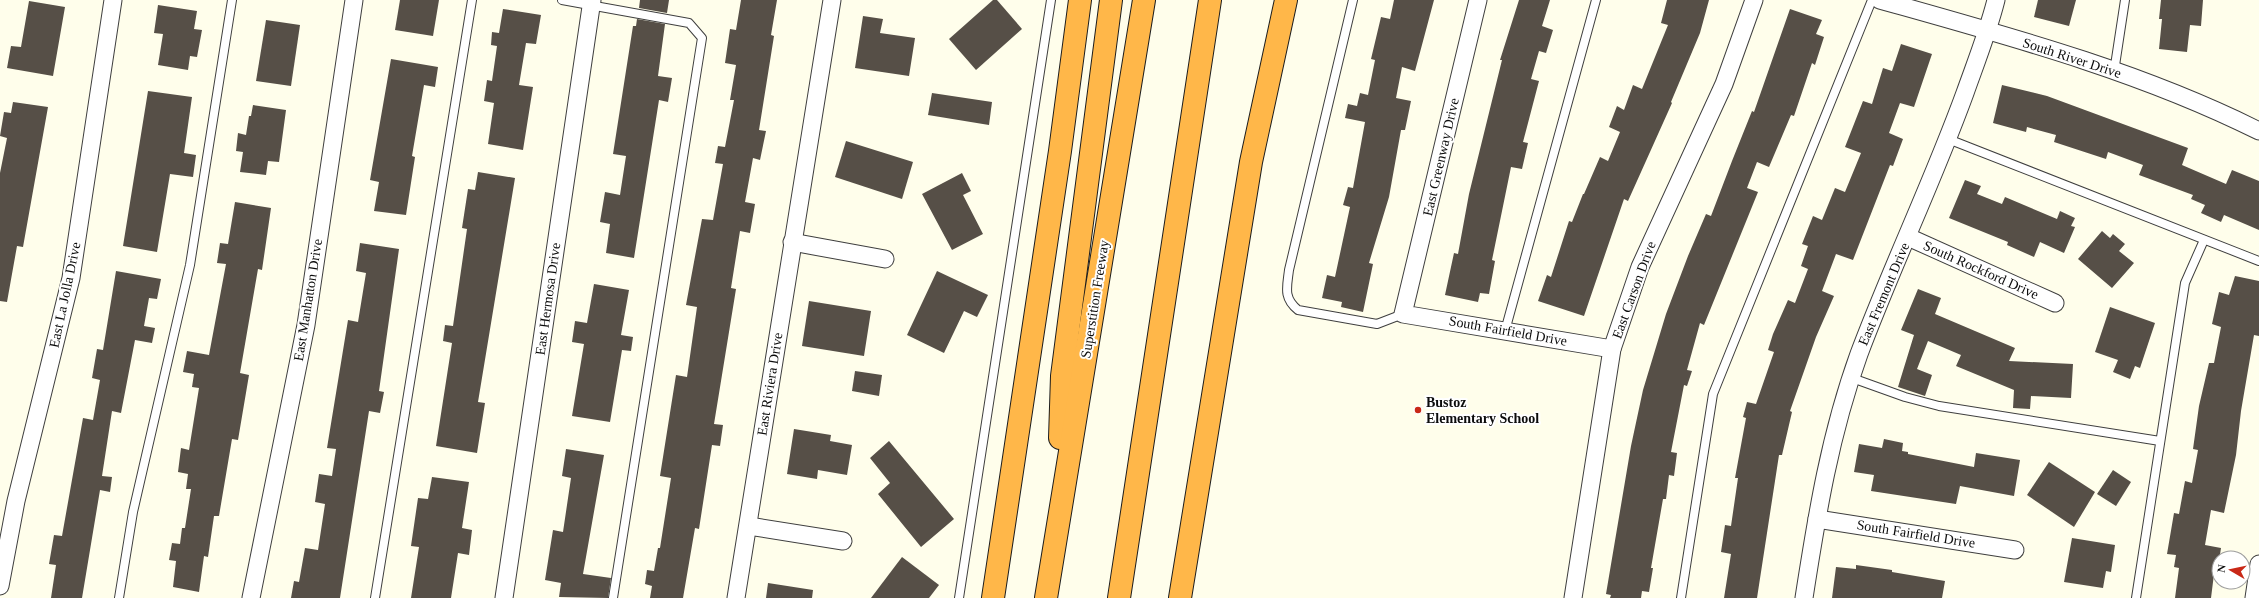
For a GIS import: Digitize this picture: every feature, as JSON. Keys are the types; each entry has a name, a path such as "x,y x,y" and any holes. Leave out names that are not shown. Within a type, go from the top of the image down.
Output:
{"highway":[{"path":"993,598 1060,151 1080,0"},
{"path":"1058,521 1062,376 1111,0"},
{"name":"Superstition Freeway","path":"1046,598 1144,0"},
{"path":"1119,598 1210,0"},
{"path":"1180,192 1221,0"},
{"path":"1180,598 1246,185 1266,83 1286,0"}],"street":[{"name":"East La Jolla Drive","path":"0,586 16,501 71,278 113,0"},
{"name":"East Manhatton Drive","path":"252,598 306,325 354,0"},
{"name":"East Riviera Drive","path":"736,598 749,526 792,242 832,0"},
{"name":"East Greenway Drive","path":"1403,314 1478,0"},
{"name":"East Carson Drive","path":"1573,598 1612,349 1640,267 1724,84 1754,0"},
{"name":"South River Drive","path":"1880,0 1988,30 2176,93 2259,131"},
{"name":"East Fremont Drive","path":"1804,598 1817,519 1836,424 1852,378 1948,139 1988,30 1996,0"},
{"name":"East Hermosa Drive","path":"504,598 591,2"},
{"name":"South Rockford Drive","path":"1908,237 2055,303"},
{"path":"792,242 886,259"},
{"name":"South Fairfield Drive","path":"1403,314 1612,349"},
{"name":"South Fairfield Drive","path":"1817,519 2015,550"},
{"path":"749,526 843,541"},
{"path":"2254,598 2259,564"}],"lane":[{"path":"119,598 133,512 190,265 232,0"},
{"path":"376,598 472,0"},
{"path":"562,0 591,2 690,22 702,38 613,598"},
{"path":"960,598 1051,0"},
{"path":"1354,0 1289,270 1287,293 1290,304 1298,310 1376,324 1403,314"},
{"path":"1505,331 1596,0"},
{"path":"1681,598 1713,394 1872,0"},
{"path":"2114,72 2125,0"},
{"path":"1948,139 2259,261"},
{"path":"2136,598 2185,283 2204,240"},
{"path":"1852,378 1939,406 2160,441"}],"building":[{"path":"400,0 439,0 433,36 395,30"},
{"path":"640,0 669,0 667,13 639,8"},
{"path":"741,0 777,0 771,35 774,36 759,130 766,131 760,160 753,158 745,202 755,204 750,233 740,231 731,288 736,289 714,424 723,425 720,446 712,445 699,529 695,528 683,598 650,598 652,586 645,584 647,570 654,571 658,548 660,548 671,478 660,476 676,375 687,377 697,307 686,305 702,219 713,220 723,164 715,163 718,146 725,147 734,100 730,100 736,65 725,63 730,29 736,30"},
{"path":"993,0 997,0 1022,29 976,70 949,39"},
{"path":"1394,0 1434,0 1415,71 1402,67 1396,98 1411,101 1405,130 1401,130 1389,197 1369,263 1373,264 1363,312 1341,307 1342,302 1322,298 1327,275 1335,277 1350,207 1343,205 1348,187 1353,188 1365,122 1345,118 1348,104 1357,106 1360,93 1368,95 1375,60 1371,59 1381,17 1390,19"},
{"path":"1519,0 1550,0 1542,26 1553,30 1546,53 1539,51 1531,79 1539,81 1523,142 1528,143 1522,169 1511,167 1492,260 1495,261 1489,294 1480,293 1478,302 1445,295 1454,253 1458,254 1469,194 1502,60 1500,60"},
{"path":"1667,0 1709,0 1700,33 1671,102 1672,103 1628,201 1624,199 1584,316 1538,301 1547,275 1551,277 1569,221 1572,222 1600,157 1608,161 1620,132 1609,127 1617,106 1624,110 1633,85 1642,89 1668,25 1661,23"},
{"path":"2038,0 2076,0 2069,26 2034,17"},
{"path":"2161,0 2203,0 2201,26 2190,25 2187,52 2159,49 2162,19 2159,19"},
{"path":"29,1 65,7 53,76 7,68 11,46 21,47"},
{"path":"158,5 197,11 194,29 202,30 197,57 190,56 188,70 158,65 163,34 154,33"},
{"path":"503,9 541,15 536,44 526,43 519,85 533,87 523,150 488,144 494,103 484,101 487,80 492,81 497,46 491,45 492,32 499,33"},
{"path":"1790,9 1822,20 1816,34 1824,37 1815,65 1812,63 1794,116 1791,115 1769,167 1757,162 1747,188 1758,192 1704,325 1700,323 1687,370 1692,371 1687,386 1684,385 1671,452 1677,453 1674,476 1669,475 1666,499 1663,499 1651,568 1653,568 1649,592 1642,591 1641,598 1610,598 1611,595 1606,594 1631,446 1643,390 1666,314 1706,214 1711,216 1752,111 1754,112"},
{"path":"863,16 883,19 880,33 915,38 909,76 855,68"},
{"path":"637,19 665,24 658,76 672,78 668,102 659,100 634,258 606,253 610,224 600,222 605,192 620,195 626,156 613,154 633,26 636,26"},
{"path":"266,20 300,25 291,86 256,81"},
{"path":"1901,44 1932,54 1914,107 1900,103 1889,133 1903,139 1893,166 1890,165 1853,260 1836,254 1822,291 1834,296 1816,337 1790,411 1792,412 1782,455 1779,455 1757,598 1724,598 1731,554 1721,552 1725,525 1731,526 1738,478 1735,478 1746,418 1743,417 1747,402 1756,404 1774,352 1768,350 1773,334 1788,300 1795,303 1808,269 1801,266 1808,246 1802,244 1813,216 1822,220 1835,188 1845,192 1861,153 1845,147 1863,101 1872,104 1883,68 1892,71"},
{"path":"391,59 438,67 435,87 424,85 412,156 415,157 406,215 374,211 379,182 370,180"},
{"path":"2002,85 2047,96 2188,148 2182,165 2226,184 2232,170 2259,181 2259,230 2224,215 2221,222 2201,213 2205,205 2191,199 2193,195 2139,175 2143,165 2108,152 2106,159 2054,142 2056,135 2027,127 2026,132 1993,123"},
{"path":"148,91 192,97 184,153 196,155 193,177 170,174 157,252 123,246"},
{"path":"932,93 992,102 989,125 928,115"},
{"path":"13,102 48,107 23,247 17,246 7,302 0,301 0,173 7,138 0,136 4,112 11,113"},
{"path":"253,105 286,110 279,162 268,161 266,175 240,172 243,152 236,151 238,133 246,135 249,116 251,116"},
{"path":"846,141 913,162 902,199 835,177"},
{"path":"478,172 515,178 478,402 485,403 477,453 436,446 452,343 443,341 445,325 453,326 467,229 462,228 468,189 475,190"},
{"path":"962,173 971,191 963,195 983,234 952,250 922,194"},
{"path":"1965,180 1981,186 1977,194 2002,204 2005,197 2057,219 2060,211 2075,218 2071,226 2075,227 2064,253 2040,242 2034,257 2007,245 2008,242 1949,218"},
{"path":"235,202 271,208 262,270 258,269 240,373 249,375 238,440 232,439 219,516 214,516 208,557 204,556 199,592 173,587 176,561 169,560 172,543 180,544 182,528 185,528 191,489 186,489 188,474 178,472 181,448 189,450 199,388 192,387 194,374 183,372 187,351 209,355 226,264 217,263 220,243 228,244"},
{"path":"2102,231 2110,238 2113,234 2125,244 2119,251 2134,263 2112,288 2078,259"},
{"path":"360,243 399,249 379,391 384,392 380,413 369,411 340,598 291,598 294,581 299,582 305,548 318,550 325,504 315,502 319,474 332,476 336,449 327,448 348,320 358,322 366,273 356,271"},
{"path":"116,271 161,279 157,299 149,298 144,326 155,328 152,343 135,340 121,413 112,411 102,476 112,477 110,492 100,490 82,598 51,598 56,565 49,564 54,535 62,536 83,418 93,420 100,380 92,378 97,349 103,350"},
{"path":"937,271 988,295 977,317 964,311 944,353 907,335"},
{"path":"2235,276 2259,281 2259,336 2254,335 2241,411 2236,455 2224,513 2211,510 2205,545 2221,548 2221,550 2211,550 2211,598 2175,598 2179,568 2174,567 2176,555 2167,554 2174,513 2179,514 2185,481 2192,483 2198,450 2193,449 2199,406 2209,363 2214,363 2221,327 2212,324 2219,292 2229,295"},
{"path":"594,284 629,290 621,335 633,337 631,351 622,350 610,422 572,416 584,344 572,342 575,321 587,323"},
{"path":"1918,289 1941,298 1935,314 2015,348 2009,361 2073,364 2071,398 2031,396 2030,409 2013,408 2014,390 1956,366 1961,355 1928,341 1917,369 1932,375 1925,396 1898,387 1914,335 1901,330"},
{"path":"809,301 871,311 864,356 802,346"},
{"path":"2110,307 2155,323 2140,368 2135,366 2130,379 2113,372 2118,360 2095,352"},
{"path":"855,371 882,375 879,396 852,391"},
{"path":"794,429 831,435 830,441 852,445 847,475 818,470 817,479 787,474"},
{"path":"1884,439 1903,443 1902,451 1908,452 1908,454 1974,467 1976,453 2020,460 2014,496 1960,486 1956,504 1871,491 1874,475 1854,472 1859,444 1882,448"},
{"path":"889,441 954,519 921,547 878,494 890,483 870,458"},
{"path":"566,449 604,455 583,574 611,578 608,598 559,597 561,583 545,580 553,530 563,532 571,478 562,476"},
{"path":"2049,462 2095,492 2074,527 2027,495"},
{"path":"2113,470 2131,482 2116,506 2097,494"},
{"path":"432,477 469,482 462,528 472,530 469,555 458,553 451,598 411,598 419,547 411,546 418,498 428,499"},
{"path":"2072,538 2115,545 2111,572 2106,571 2103,588 2064,582"},
{"path":"902,557 939,585 929,598 871,598"},
{"path":"1856,565 1892,570 1892,572 1945,581 1942,598 1832,598 1836,567 1856,569"},
{"path":"768,583 813,590 812,598 766,598"}],"place":[{"name":"Bustoz Elementary School","path":"1418,410"}]}
